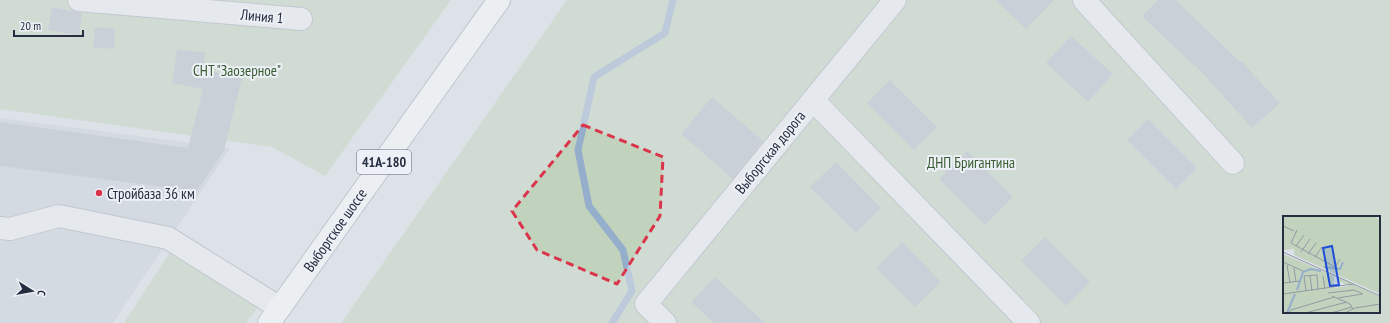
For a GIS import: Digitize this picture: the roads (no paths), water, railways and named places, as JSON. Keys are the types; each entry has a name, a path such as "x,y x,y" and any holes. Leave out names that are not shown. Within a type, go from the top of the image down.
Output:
{"main road":[{"name":"Выборгское шоссе","path":"274,315 499,0"}],"street":[{"name":"Линия 1","path":"79,0 301,19"},
{"name":"Выборгская дорога","path":"666,323 646,304 895,0"},
{"path":"1084,0 1233,163"},
{"path":"813,100 1029,323"},
{"path":"0,228 10,229 59,216 168,238 274,315"}],"waterway":[{"path":"612,323 632,291 623,250 589,206 578,150 594,77 665,33 673,0"}],"place":[{"name":"Стройбаза 36 км","path":"99,193"}],"park label":[{"name":"СНТ \"Заозерное\"","path":"237,70"},
{"name":"ДНП Бригантина","path":"971,162"}]}
